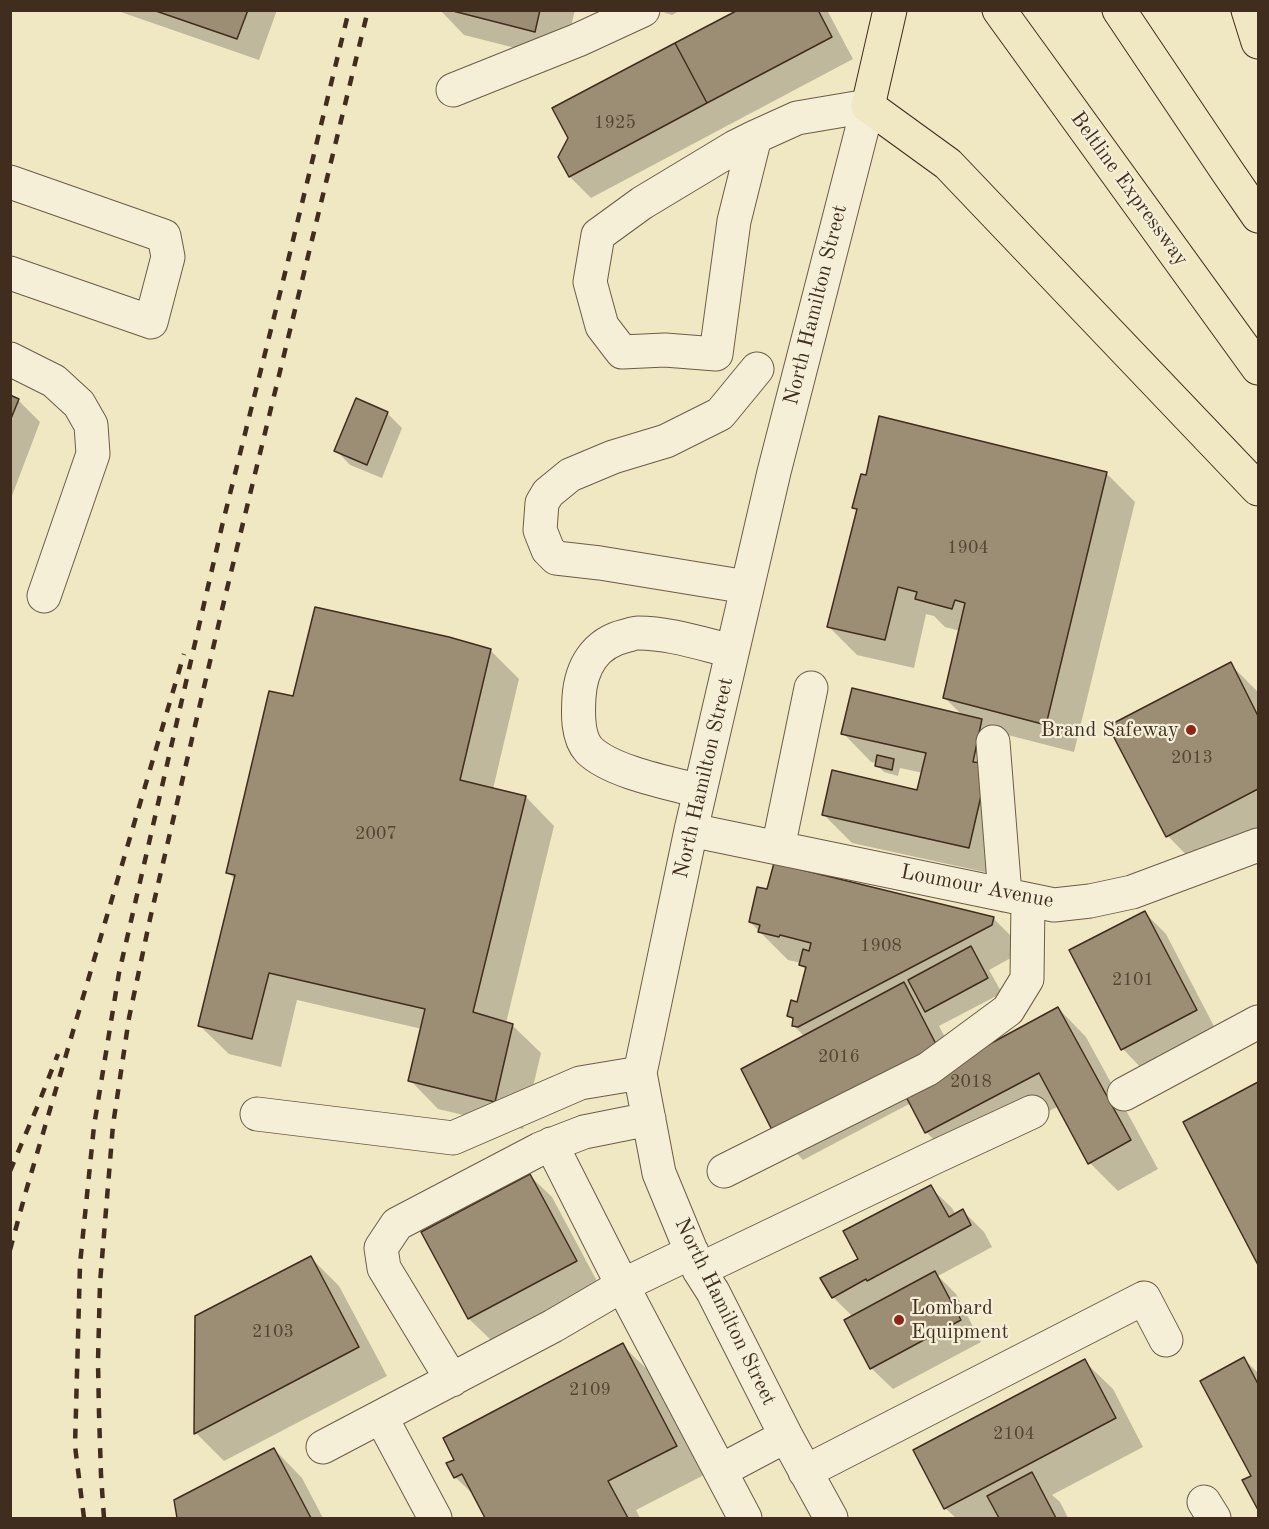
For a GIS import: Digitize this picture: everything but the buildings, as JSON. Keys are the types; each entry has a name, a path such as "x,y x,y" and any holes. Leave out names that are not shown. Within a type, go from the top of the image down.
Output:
{"main road":[{"name":"North Hamilton Street","path":"868,106 890,10"},
{"path":"1119,10 1258,216"},
{"path":"1248,10 1258,42"},
{"name":"Beltline Expressway","path":"999,11 1258,368"},
{"path":"868,106 948,164 1258,489"}],"street":[{"path":"453,90 567,44 643,10"},
{"path":"796,384 716,354 666,350 622,352 602,326 590,282 598,235 642,203 755,137 797,118 868,106"},
{"name":"North Hamilton Street","path":"831,1518 696,1261 659,1173 639,1073 691,830 774,472 868,106"},
{"path":"716,354 734,221 755,137"},
{"path":"10,182 164,236 168,257 150,322 10,273"},
{"path":"10,359 54,381 79,404 91,425 93,454 44,596"},
{"path":"747,587 556,558 548,550 540,530 542,503 548,493 570,475 613,457 666,441 720,414 757,369"},
{"path":"700,791 607,764 590,750 583,741 580,724 578,706 580,689 588,663 598,650 609,642 636,633 672,636 732,651"},
{"path":"778,848 811,688"},
{"path":"724,1171 928,1069 1008,1010 1027,979 993,742"},
{"name":"Loumour Avenue","path":"691,830 1054,905 1090,901 1132,892 1258,845"},
{"path":"1124,1094 1258,1022"},
{"path":"256,1114 453,1138 580,1083 639,1073"},
{"path":"323,1447 553,1326 623,1285 696,1261 935,1157 1032,1112"},
{"path":"452,1380 384,1268 381,1248 397,1224 551,1144 584,1132 649,1119"},
{"path":"551,1144 745,1518"},
{"path":"805,1472 1144,1298 1167,1340"},
{"path":"381,1417 435,1518"},
{"path":"720,1471 786,1436"}],"railway":[{"path":"84,1518 75,1446 80,1264 94,1126 119,973 222,526 349,10"},
{"path":"104,1518 98,1362 100,1283 113,1125 129,1018 225,597 368,10"},
{"path":"10,1250 184,654"},
{"path":"10,1171 58,1054"}],"place":[{"name":"Brand Safeway","path":"1191,730"},
{"name":"Lombard Equipment","path":"899,1320"}]}
